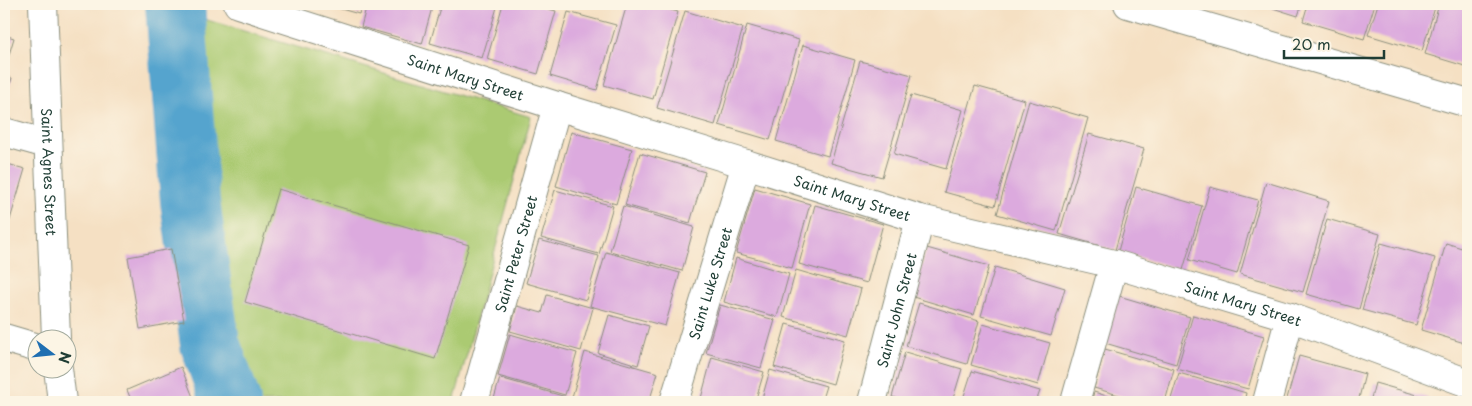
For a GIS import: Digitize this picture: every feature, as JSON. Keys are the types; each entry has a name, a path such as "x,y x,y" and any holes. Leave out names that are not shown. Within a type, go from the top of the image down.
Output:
{"street":[{"name":"Saint Agnes Street","path":"43,4 56,328"},
{"name":"Saint Mary Street","path":"238,4 920,219 1114,264 1290,317 1468,383"},
{"path":"1128,4 1468,103"},
{"name":"Saint Peter Street","path":"474,402 557,106"},
{"path":"4,132 47,144"},
{"name":"Saint Luke Street","path":"674,402 746,164"},
{"name":"Saint John Street","path":"872,402 920,219"},
{"path":"1075,402 1114,264"},
{"path":"1267,402 1290,317"},
{"path":"4,338 28,345"},
{"path":"59,378 62,402"}],"green space":[{"path":"187,14 531,117 454,402 248,402 227,345"}],"building":[{"path":"323,4 362,4 359,14"},
{"path":"367,4 433,4 422,44 361,27"},
{"path":"441,4 498,4 482,58 430,43"},
{"path":"503,4 530,4 556,11 538,74 487,59"},
{"path":"627,4 650,4 678,12 653,99 604,85"},
{"path":"1260,4 1302,4 1298,16"},
{"path":"1308,4 1375,4 1364,39 1303,21"},
{"path":"1378,4 1436,4 1422,51 1368,35"},
{"path":"1439,4 1468,4 1468,67 1425,54"},
{"path":"685,11 743,28 715,125 657,108"},
{"path":"568,12 616,25 597,90 550,76"},
{"path":"747,25 799,40 770,140 719,125"},
{"path":"4,35 14,38 4,71"},
{"path":"803,45 855,60 828,156 776,141"},
{"path":"860,61 912,75 882,177 831,163"},
{"path":"4,76 12,78 4,104"},
{"path":"975,86 1025,100 995,206 944,192"},
{"path":"911,95 963,110 946,169 894,154"},
{"path":"1029,101 1088,118 1056,231 997,214"},
{"path":"571,132 632,149 616,204 556,186"},
{"path":"1089,134 1144,149 1115,250 1059,234"},
{"path":"640,153 705,172 690,223 625,205"},
{"path":"4,163 25,169 4,240"},
{"path":"1266,182 1329,201 1303,292 1240,274"},
{"path":"1136,187 1202,206 1183,270 1118,251"},
{"path":"1210,187 1258,200 1237,274 1189,260"},
{"path":"755,188 810,204 792,268 736,253"},
{"path":"278,189 469,245 435,359 245,302"},
{"path":"555,190 613,206 599,254 541,238"},
{"path":"815,205 883,224 867,283 799,264"},
{"path":"623,206 694,227 682,271 610,251"},
{"path":"1327,219 1380,234 1359,309 1306,294"},
{"path":"539,240 599,256 586,300 526,283"},
{"path":"1381,243 1435,258 1416,325 1362,310"},
{"path":"1446,243 1468,250 1468,344 1421,330"},
{"path":"927,248 989,266 974,315 913,297"},
{"path":"171,249 184,321 140,329 128,257"},
{"path":"606,252 680,273 665,326 590,306"},
{"path":"736,258 789,274 777,317 724,302"},
{"path":"995,267 1065,288 1051,336 981,316"},
{"path":"796,270 861,289 848,335 783,317"},
{"path":"547,295 593,308 581,351 510,331 517,306 542,313"},
{"path":"1119,296 1190,317 1176,364 1105,343"},
{"path":"919,303 979,321 967,364 906,346"},
{"path":"720,305 775,320 761,368 706,353"},
{"path":"609,315 649,326 638,365 598,353"},
{"path":"1193,315 1264,336 1248,389 1177,369"},
{"path":"786,324 845,340 833,384 774,367"},
{"path":"983,324 1050,343 1038,385 971,365"},
{"path":"510,334 577,353 565,395 498,376"},
{"path":"1105,349 1174,369 1165,402 1143,402 1094,388"},
{"path":"585,352 658,373 649,402 591,402 572,397"},
{"path":"905,352 962,369 952,402 911,402 892,397"},
{"path":"1299,356 1365,374 1358,402 1286,402"},
{"path":"712,357 764,372 755,402 700,402"},
{"path":"181,367 195,402 132,402 127,390"},
{"path":"770,370 826,386 821,402 761,402"},
{"path":"972,371 1040,391 1036,402 962,402"},
{"path":"1179,373 1246,393 1244,402 1170,402"},
{"path":"500,378 566,397 565,402 493,402"},
{"path":"1375,383 1428,398 1427,402 1370,402"},
{"path":"1094,392 1126,402 1091,402"}],"waterway":[{"path":"175,4 190,201 210,344 231,402"}]}
